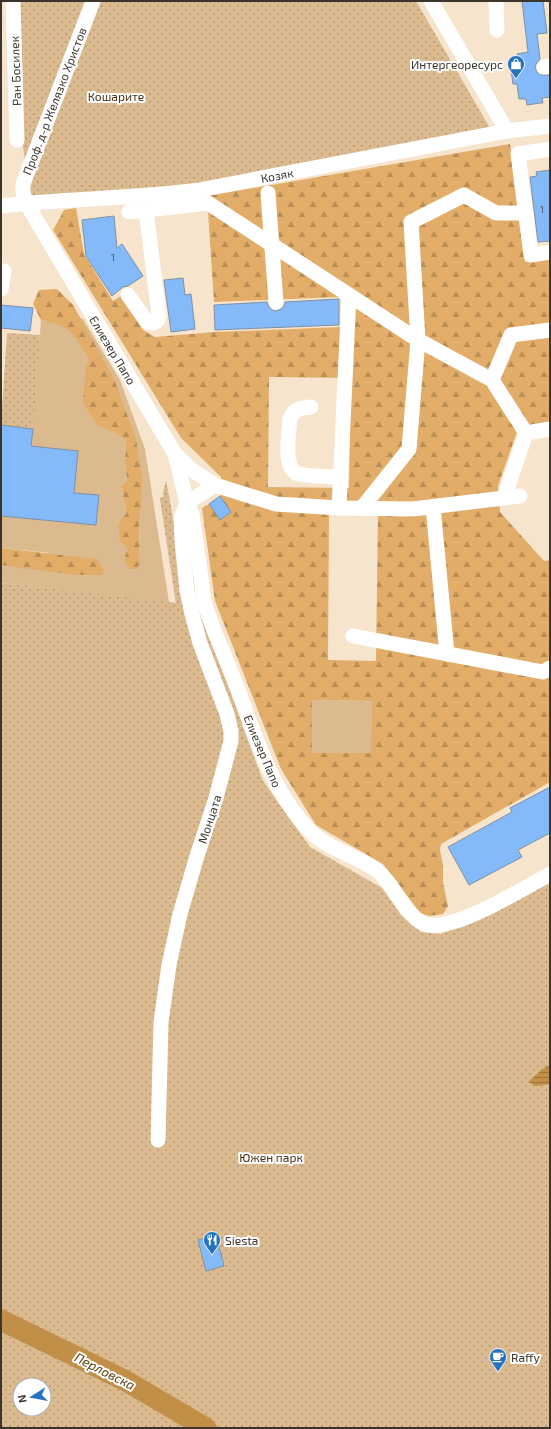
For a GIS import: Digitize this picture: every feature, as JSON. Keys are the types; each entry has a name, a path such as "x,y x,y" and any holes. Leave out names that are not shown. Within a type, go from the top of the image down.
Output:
{"street":[{"name":"Ран Босилек","path":"13,1 8,45 17,140"},
{"name":"Проф. д-р Желязко Христов","path":"26,203 23,184 93,1"},
{"path":"431,1 507,132"},
{"path":"496,1 497,30"},
{"name":"Козяк","path":"1,206 26,203 172,194 507,132 550,126"},
{"path":"550,149 518,154 531,255 550,252"},
{"path":"268,193 276,302"},
{"path":"362,508 409,449 418,340 411,222 464,195 496,212 526,213"},
{"name":"Елиезер Папо","path":"26,203 175,454 187,503 192,514 205,604 271,776 288,804 313,833 337,850 380,873 414,917 427,925 439,925 454,922 482,910 550,874"},
{"path":"129,212 208,203 418,340 492,380 526,433"},
{"path":"128,296 147,322 153,323 157,321 159,316 146,210"},
{"path":"1,289 4,272"},
{"path":"339,508 349,295"},
{"path":"492,380 511,335 550,330"},
{"path":"311,407 296,410 290,419 288,460 290,468 299,474 341,477"},
{"path":"526,433 550,429"},
{"path":"504,498 526,433"},
{"path":"175,454 192,470 221,488 276,504 339,508 413,509 520,496"},
{"path":"187,503 215,485"},
{"name":"Монцата","path":"158,1140 161,1022 169,965 180,914 216,798 231,741 231,731 227,714 200,643 187,590 181,518 187,503"},
{"path":"433,507 447,654"},
{"path":"353,636 542,672 550,668"}],"green space":[{"name":"Кошарите","path":"18,1 416,1 490,128 200,185 30,197 22,139"},
{"path":"510,144 525,262 550,258 550,423 518,429 498,486 500,512 544,561 550,560 550,782 441,844 440,850 443,865 443,883 448,906 443,914 429,916 420,913 383,864 316,825 281,769 215,601 202,508 209,504 220,520 231,512 220,496 221,477 181,438 53,230 64,210 76,208 84,254 113,301 121,296 143,330 155,337 215,332 342,327 341,297 214,302 207,196","holes":["269,377 351,378 349,488 268,487","329,514 378,515 376,661 328,660","312,700 372,701 371,753 312,753"]},
{"path":"57,289 73,305 113,376 136,439 143,483 139,530 140,564 136,569 129,569 124,560 127,549 120,540 118,524 126,514 121,486 127,480 125,464 126,439 97,425 83,403 86,365 89,360 71,333 60,326 41,320 33,304 39,290"},
{"path":"80,318 83,319 120,380 145,449 169,602 176,603 160,498 164,497 163,493 166,481 175,529 198,607 243,725 101,595 1,583 1,565 16,566 50,553 1,548 1,516 96,525 99,496 74,493 31,446 41,320 59,324 73,333 89,360 97,425 126,439 125,464 127,480 121,486 126,514 121,540 127,549 124,560 140,564 139,530 143,483 113,376"},
{"path":"7,333 40,335 33,429 1,425"},
{"name":"Южен парк","path":"166,481 175,529 187,516 198,607 263,781 310,847 382,888 401,915 421,932 440,934 469,924 550,883 550,1428 1,1428 1,583 176,603 160,498 164,497 163,493"},
{"path":"1,548 96,559 104,570 102,575 74,575 1,565"},
{"path":"312,700 372,701 372,754 312,753"}],"shaded area":[{"path":"550,1065 550,1084 536,1086 528,1082 541,1070"}],"building":[{"path":"522,1 543,1 547,33 537,34 540,59 535,68 540,75 550,75 550,97 542,98 543,103 527,105 526,99 519,99 517,84 513,84 511,69 519,68 517,54 528,52"},
{"path":"550,170 550,241 538,242 530,177 537,176 536,172"},
{"path":"114,216 117,248 122,244 143,276 128,286 123,287 112,296 86,256 82,220"},
{"path":"183,278 185,295 191,294 195,329 171,332 164,280"},
{"path":"339,299 339,325 215,330 214,305 267,302 272,310 276,311 284,306 285,302"},
{"path":"1,305 33,308 30,331 1,328"},
{"path":"1,425 33,429 31,446 78,451 74,493 99,495 96,525 1,516"},
{"path":"220,496 231,512 220,520 209,504"},
{"path":"550,787 550,833 518,850 522,857 469,885 448,847 512,812 510,808"},
{"path":"216,1235 224,1266 206,1271 198,1240"}],"waterway":[{"name":"Перловска","path":"1,1320 126,1381 206,1428"}],"place":[{"name":"Интергеоресурс","path":"516,79"},
{"name":"Siesta","path":"212,1255"},
{"name":"Raffy","path":"498,1372"}]}
